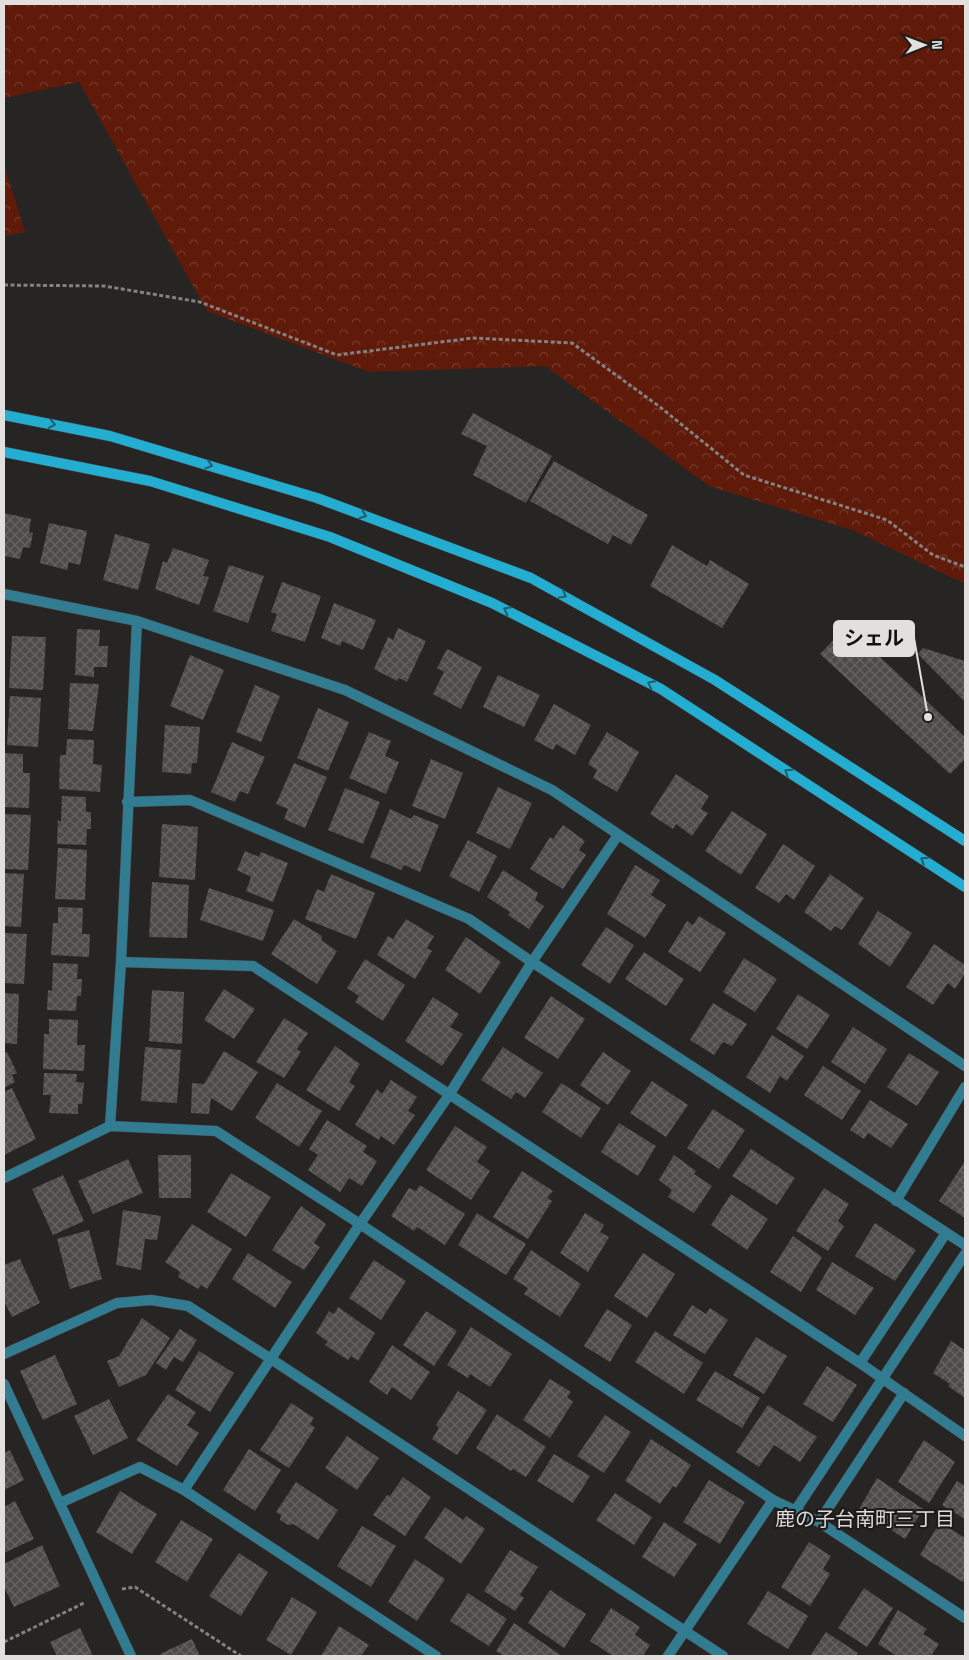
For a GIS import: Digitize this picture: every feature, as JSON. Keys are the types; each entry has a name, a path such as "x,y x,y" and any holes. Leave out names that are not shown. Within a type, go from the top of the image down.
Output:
{"street":[{"path":"4,415 110,436 317,498 531,578 716,680 965,841"},
{"path":"4,452 150,481 330,537 492,603 661,689 965,887"},
{"path":"4,594 137,621 345,690 552,790 965,1066"},
{"path":"110,1126 121,962 127,802 137,621"},
{"path":"127,802 190,800 470,919 532,962 965,1245"},
{"path":"184,1490 360,1224 449,1095 532,962 618,835"},
{"path":"121,962 253,966 860,1363 965,1436"},
{"path":"896,1201 965,1087"},
{"path":"4,1178 110,1126 216,1131 360,1224 773,1500 819,1522 965,1618"},
{"path":"860,1363 946,1232"},
{"path":"795,1511 965,1254"},
{"path":"4,1354 117,1302 151,1300 188,1306 271,1358 723,1656"},
{"path":"4,1384 131,1656"},
{"path":"819,1522 904,1393"},
{"path":"60,1503 140,1467 184,1490 436,1656"},
{"path":"668,1656 773,1500"}],"path":[{"path":"4,286 104,286 200,302 337,356 473,338 572,343 660,407 744,475 887,520 933,555 965,567"}],"green space":[{"path":"4,4 965,4 965,584 855,531 709,486 545,366 369,372 207,311 79,82 4,98"},
{"path":"4,165 25,232 4,236"}],"building":[{"path":"473,413 552,456 526,503 473,475 487,446 461,434"},
{"path":"554,461 648,515 631,545 613,535 608,544 530,501"},
{"path":"4,513 31,519 29,532 33,533 30,548 23,547 20,559 4,556"},
{"path":"49,523 87,531 80,565 69,562 67,570 40,563"},
{"path":"115,534 150,544 138,590 103,580"},
{"path":"672,545 707,566 710,560 749,584 722,628 650,586"},
{"path":"173,548 209,560 203,576 209,577 199,605 155,589 163,561 167,563"},
{"path":"229,565 264,576 248,623 213,611"},
{"path":"282,582 321,596 305,642 271,631 277,614 271,612"},
{"path":"334,603 376,620 363,650 342,641 340,646 321,638"},
{"path":"847,626 965,737 965,759 950,774 820,654"},
{"path":"398,628 426,641 407,682 399,678 397,681 374,669 388,637 393,640"},
{"path":"77,629 100,630 99,646 108,646 107,667 94,667 94,677 75,675"},
{"path":"12,636 46,637 43,690 9,688"},
{"path":"923,648 965,661 965,702 918,654"},
{"path":"447,649 482,667 461,709 433,694 444,672 437,668"},
{"path":"190,655 224,670 203,720 170,706"},
{"path":"498,675 540,695 524,727 483,707"},
{"path":"70,683 99,684 93,731 68,729"},
{"path":"255,685 280,696 261,742 236,732"},
{"path":"10,696 41,698 38,747 7,745"},
{"path":"554,704 591,725 575,755 556,744 553,750 534,740"},
{"path":"318,708 349,722 328,771 297,758"},
{"path":"165,725 200,727 197,763 192,763 191,774 162,772"},
{"path":"369,732 391,741 385,756 399,762 386,794 349,778"},
{"path":"607,732 639,752 617,792 593,778 597,770 588,764"},
{"path":"67,739 94,740 93,764 102,765 100,792 59,789 60,755 66,755"},
{"path":"232,742 265,757 248,794 240,791 235,802 211,792"},
{"path":"4,753 23,754 23,773 30,773 29,808 4,807"},
{"path":"431,759 463,773 445,819 412,806"},
{"path":"294,763 327,777 305,828 284,819 288,809 276,804"},
{"path":"676,774 709,796 701,809 708,813 692,836 676,824 673,829 650,814"},
{"path":"498,787 532,803 510,849 476,833"},
{"path":"345,788 380,802 363,844 328,830"},
{"path":"62,796 86,797 86,812 91,812 91,829 87,829 86,845 57,844 58,820 61,822"},
{"path":"390,809 411,819 414,815 439,825 420,872 404,865 401,870 370,857"},
{"path":"732,811 767,834 741,875 705,851"},
{"path":"4,814 31,815 28,870 4,869"},
{"path":"162,824 198,827 195,880 159,877"},
{"path":"563,825 585,841 579,850 586,855 563,889 530,869 550,837 553,839"},
{"path":"468,840 497,856 479,892 449,876"},
{"path":"783,844 815,866 794,900 786,894 779,903 755,888"},
{"path":"58,848 87,850 85,900 55,899"},
{"path":"245,851 259,857 261,852 288,863 273,902 246,891 251,877 237,870"},
{"path":"635,865 660,880 651,895 666,905 645,938 607,914"},
{"path":"503,870 538,893 535,900 544,906 529,929 508,915 510,912 487,897"},
{"path":"4,873 24,874 21,927 4,926"},
{"path":"331,874 375,893 356,939 305,919 317,889 324,892"},
{"path":"830,874 864,898 842,930 835,926 831,931 804,912"},
{"path":"152,882 189,885 187,938 149,937"},
{"path":"209,888 274,910 263,941 200,920"},
{"path":"58,907 83,908 82,934 90,934 89,957 51,955 53,923 58,923"},
{"path":"878,911 912,933 890,967 858,944"},
{"path":"699,916 726,933 700,972 668,952 687,921 693,925"},
{"path":"294,919 322,936 321,940 337,951 317,984 271,954"},
{"path":"406,919 434,936 427,948 432,951 415,979 377,955 388,936 393,939"},
{"path":"606,927 634,945 610,984 581,965"},
{"path":"4,933 27,934 24,984 4,983"},
{"path":"466,937 501,962 480,994 445,970"},
{"path":"934,944 965,965 965,973 955,989 948,983 933,1005 906,987"},
{"path":"644,952 684,979 666,1006 625,979"},
{"path":"744,958 777,979 755,1012 723,992"},
{"path":"365,959 405,985 383,1021 355,1002 359,996 347,988"},
{"path":"53,963 78,964 77,979 82,979 81,996 77,996 76,1011 47,1010 48,990 52,991"},
{"path":"224,989 255,1009 234,1039 204,1020"},
{"path":"152,990 184,992 182,1044 149,1041"},
{"path":"4,993 19,994 17,1044 4,1043"},
{"path":"798,994 830,1015 807,1049 776,1029"},
{"path":"551,996 585,1019 558,1059 524,1038"},
{"path":"433,997 459,1014 450,1027 463,1034 442,1066 405,1041"},
{"path":"713,1003 747,1024 732,1046 723,1042 714,1055 690,1040"},
{"path":"284,1018 308,1033 297,1049 301,1052 284,1078 256,1062"},
{"path":"49,1019 78,1020 77,1045 85,1045 84,1071 43,1069 44,1034 49,1034"},
{"path":"853,1027 887,1049 865,1084 831,1062"},
{"path":"772,1035 804,1056 787,1081 780,1076 770,1093 746,1077"},
{"path":"335,1046 360,1064 349,1082 355,1086 339,1111 306,1090"},
{"path":"145,1047 181,1050 177,1103 141,1101"},
{"path":"503,1047 543,1073 525,1098 516,1092 511,1099 481,1080"},
{"path":"224,1051 258,1072 232,1111 211,1098 209,1114 191,1113 192,1083 204,1084"},
{"path":"7,1052 17,1073 12,1075 15,1082 4,1088 4,1053"},
{"path":"603,1052 631,1071 608,1105 580,1085"},
{"path":"909,1053 939,1072 917,1106 887,1087"},
{"path":"823,1066 861,1091 842,1120 804,1095"},
{"path":"44,1073 77,1074 76,1082 84,1083 82,1104 78,1104 78,1114 49,1113 51,1095 43,1095"},
{"path":"391,1080 417,1097 408,1111 415,1115 394,1145 381,1136 379,1140 355,1125 377,1089 382,1094"},
{"path":"652,1081 688,1105 666,1137 630,1113"},
{"path":"277,1083 322,1111 299,1147 255,1118"},
{"path":"561,1083 601,1108 581,1138 542,1112"},
{"path":"12,1088 36,1139 4,1155 4,1092"},
{"path":"870,1100 908,1124 891,1148 868,1133 864,1139 850,1130"},
{"path":"713,1109 745,1130 719,1169 687,1148"},
{"path":"327,1120 367,1146 363,1152 377,1161 362,1186 349,1178 340,1192 308,1170 318,1155 309,1149"},
{"path":"619,1123 656,1146 638,1176 601,1152"},
{"path":"455,1126 487,1147 477,1162 490,1171 471,1200 426,1170"},
{"path":"751,1149 795,1178 777,1205 732,1176"},
{"path":"158,1155 191,1155 191,1198 159,1198"},
{"path":"674,1155 696,1171 694,1174 712,1186 694,1213 668,1197 672,1190 659,1180"},
{"path":"128,1159 143,1193 93,1214 78,1181"},
{"path":"965,1161 965,1218 939,1201"},
{"path":"522,1171 553,1191 547,1198 552,1201 528,1239 493,1217"},
{"path":"231,1173 271,1197 246,1237 207,1212"},
{"path":"63,1175 84,1221 53,1235 32,1189"},
{"path":"420,1185 465,1214 445,1245 417,1227 414,1231 391,1216 409,1188 416,1191"},
{"path":"824,1188 849,1204 838,1221 844,1226 828,1251 796,1231"},
{"path":"731,1194 768,1219 747,1250 711,1225"},
{"path":"301,1206 326,1224 314,1243 320,1247 304,1270 272,1250"},
{"path":"123,1210 161,1216 157,1240 145,1239 141,1270 116,1265"},
{"path":"477,1213 526,1244 506,1275 458,1245"},
{"path":"585,1213 604,1225 600,1232 609,1237 588,1272 560,1253"},
{"path":"875,1223 916,1250 895,1281 855,1256"},
{"path":"192,1224 232,1249 207,1289 201,1285 198,1289 178,1277 180,1272 165,1262"},
{"path":"89,1230 102,1279 70,1289 57,1239"},
{"path":"793,1236 822,1257 801,1292 770,1272"},
{"path":"531,1250 581,1284 560,1317 524,1294 528,1288 513,1279"},
{"path":"248,1253 292,1282 275,1308 232,1279"},
{"path":"643,1253 675,1274 647,1318 614,1296"},
{"path":"20,1259 40,1303 12,1317 4,1301 4,1265"},
{"path":"374,1260 406,1281 381,1320 349,1298"},
{"path":"832,1262 874,1288 855,1315 816,1290"},
{"path":"692,1305 706,1314 710,1308 728,1320 705,1354 673,1335"},
{"path":"338,1307 375,1333 358,1361 351,1356 348,1360 325,1345 328,1342 316,1333 329,1311 334,1314"},
{"path":"607,1309 632,1325 610,1362 584,1346"},
{"path":"426,1311 457,1331 434,1366 403,1345"},
{"path":"142,1318 170,1338 146,1375 119,1387 107,1361 119,1356"},
{"path":"471,1327 512,1354 490,1387 470,1374 468,1378 447,1365"},
{"path":"180,1329 197,1340 183,1362 174,1357 166,1370 156,1363"},
{"path":"655,1331 703,1363 684,1394 635,1362"},
{"path":"756,1337 787,1356 764,1394 733,1375"},
{"path":"951,1341 965,1350 965,1398 948,1386 950,1384 933,1373"},
{"path":"392,1345 430,1372 411,1400 392,1387 387,1395 369,1382"},
{"path":"199,1351 234,1373 210,1412 175,1390"},
{"path":"55,1355 77,1404 43,1420 20,1371"},
{"path":"827,1366 857,1385 833,1422 803,1404"},
{"path":"715,1371 760,1398 742,1428 696,1400"},
{"path":"550,1379 571,1392 567,1397 573,1402 550,1438 523,1420"},
{"path":"458,1391 487,1410 457,1455 432,1439 439,1428 436,1425"},
{"path":"168,1394 196,1412 187,1425 199,1433 177,1466 136,1440"},
{"path":"109,1399 128,1438 93,1455 74,1416"},
{"path":"291,1403 314,1418 310,1424 315,1428 289,1468 260,1450"},
{"path":"768,1405 817,1437 800,1462 774,1445 759,1467 736,1452"},
{"path":"497,1414 546,1447 526,1477 513,1469 511,1471 476,1448"},
{"path":"605,1415 631,1432 604,1473 577,1456"},
{"path":"347,1436 379,1458 357,1490 325,1468"},
{"path":"651,1439 691,1465 676,1488 673,1486 660,1504 625,1481"},
{"path":"924,1440 955,1462 929,1503 898,1482"},
{"path":"249,1449 281,1470 255,1511 223,1490"},
{"path":"10,1450 24,1480 4,1490 4,1453"},
{"path":"554,1454 590,1476 573,1503 537,1481"},
{"path":"403,1477 431,1497 405,1536 373,1515 387,1495 390,1496"},
{"path":"877,1478 923,1509 905,1539 859,1509"},
{"path":"709,1480 745,1502 720,1544 683,1522"},
{"path":"957,1481 965,1486 965,1519 942,1505"},
{"path":"296,1482 338,1510 318,1540 293,1524 288,1525 280,1520 281,1515 276,1512"},
{"path":"120,1491 157,1514 132,1554 96,1532"},
{"path":"615,1493 652,1517 634,1545 596,1520"},
{"path":"15,1501 34,1539 4,1553 4,1507"},
{"path":"445,1507 463,1520 466,1516 485,1529 461,1564 424,1538"},
{"path":"181,1520 213,1539 187,1582 155,1562"},
{"path":"664,1522 697,1544 674,1577 642,1557"},
{"path":"940,1522 965,1538 965,1578 963,1582 920,1555"},
{"path":"362,1526 396,1546 371,1587 337,1566"},
{"path":"809,1542 831,1556 823,1569 830,1574 810,1606 781,1587"},
{"path":"42,1545 60,1586 14,1607 4,1587 4,1564"},
{"path":"510,1550 538,1567 520,1595 524,1598 515,1611 484,1591"},
{"path":"239,1553 268,1572 241,1616 209,1596"},
{"path":"415,1559 445,1579 417,1621 388,1602"},
{"path":"864,1588 893,1608 867,1647 838,1628"},
{"path":"550,1590 586,1614 564,1648 528,1623"},
{"path":"768,1591 808,1616 788,1649 747,1624"},
{"path":"468,1593 507,1619 489,1646 450,1621"},
{"path":"292,1597 317,1612 291,1655 266,1640"},
{"path":"611,1608 640,1627 635,1635 650,1645 643,1656 613,1656 590,1641"},
{"path":"898,1610 927,1629 923,1634 939,1644 931,1656 897,1656 878,1644"},
{"path":"514,1623 562,1656 504,1656 496,1651"},
{"path":"339,1626 369,1645 361,1656 321,1656"},
{"path":"80,1628 93,1656 57,1656 50,1642"},
{"path":"826,1632 858,1653 856,1656 810,1656"},
{"path":"192,1639 200,1656 161,1656 160,1654"}],"place":[{"name":"シェル","path":"928,717"}],"district":[{"name":"鹿の子台南町三丁目","path":"865,1519"}]}
